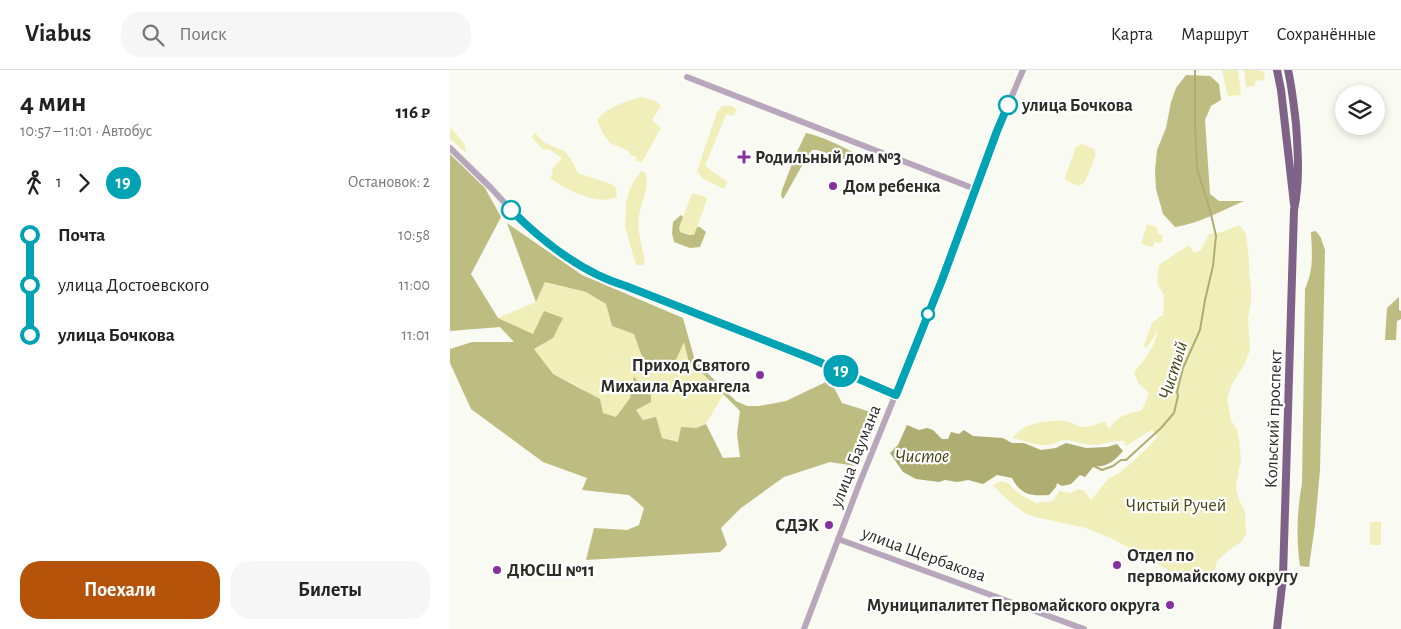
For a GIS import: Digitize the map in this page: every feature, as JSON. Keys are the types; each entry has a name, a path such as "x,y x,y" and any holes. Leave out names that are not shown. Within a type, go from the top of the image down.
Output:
{"main road":[{"name":"Кольский проспект","path":"1277,70 1281,90 1294,210 1283,577 1277,629"},
{"name":"Кольский проспект","path":"1288,70 1292,88 1299,161 1298,191 1294,210"},
{"path":"1289,161 1294,166 1299,161"}],"street":[{"name":"улица Баумана","path":"804,629 942,280 997,131 1023,70"},
{"path":"687,78 975,189"},
{"path":"450,148 512,211 542,238 582,267 608,281 626,286 784,347 896,395"},
{"name":"улица Щербакова","path":"838,539 1084,629"}],"green space":[{"path":"1222,70 1238,70 1241,95 1228,96"},
{"path":"1244,70 1264,72 1265,80 1255,81 1255,86 1246,87"},
{"path":"641,97 655,101 661,106 652,120 661,128 642,162 635,161 637,157 630,155 629,151 610,143 602,132 597,120 606,111"},
{"path":"722,106 732,106 737,110 733,116 726,114 705,166 727,182 724,189 703,179 697,171 717,112"},
{"path":"450,127 464,143 467,153 450,139"},
{"path":"535,133 545,143 564,151 571,159 578,173 616,187 617,197 600,200 591,198 573,192 550,178 553,173 552,169 562,158 550,150 539,146 532,136"},
{"path":"1082,144 1094,149 1096,155 1085,182 1079,186 1067,181 1065,178 1076,147"},
{"path":"641,171 645,172 647,178 639,222 640,238 645,260 643,265 636,265 625,227 626,204 630,188"},
{"path":"692,193 706,197 707,200 694,235 689,235 680,232 679,228"},
{"path":"1147,224 1158,228 1157,233 1162,235 1163,238 1160,243 1154,242 1153,247 1141,244"},
{"name":"Чистый Ручей","path":"1239,225 1246,235 1249,259 1251,286 1248,319 1250,350 1244,365 1231,386 1227,399 1231,420 1237,430 1241,459 1236,490 1245,512 1246,534 1241,542 1217,561 1215,570 1202,574 1170,571 1113,539 1086,528 1035,517 1023,512 993,485 1001,481 1009,484 1018,493 1036,503 1053,501 1059,491 1071,493 1078,489 1083,490 1091,500 1108,479 1129,465 1158,436 1152,430 1126,446 1124,441 1093,445 1066,440 1044,445 1013,438 1028,426 1050,421 1066,421 1082,427 1105,421 1109,429 1120,418 1142,410 1149,393 1139,384 1134,373 1149,353 1157,336 1158,330 1146,349 1144,345 1152,323 1163,316 1164,296 1157,282 1159,265 1189,245 1194,253 1201,250 1209,234 1223,232"},
{"path":"545,282 586,292 606,304 612,326 634,334 641,354 684,341 689,363 704,375 723,395 706,424 696,428 678,442 662,438 643,420 636,409 651,390 643,390 634,377 630,398 616,417 602,413 582,388 552,374 533,349 553,338 533,334 498,318 536,302"},
{"path":"1370,522 1381,522 1381,545 1370,545"}],"shaded area":[{"path":"1186,75 1210,76 1219,84 1221,100 1211,106 1205,120 1210,194 1219,201 1244,201 1202,220 1175,227 1163,214 1156,189 1155,171 1157,150 1166,128 1171,102 1176,88"},
{"path":"806,133 818,136 856,154 852,162 812,150 783,199 781,196 782,190"},
{"path":"450,154 485,188 501,217 471,274 498,318 533,334 544,311 563,318 553,338 534,349 553,374 600,399 603,413 616,417 630,398 634,376 643,390 651,390 651,402 636,410 643,420 656,417 662,438 678,442 681,427 696,428 706,424 723,458 740,457 737,434 740,411 704,375 689,363 684,342 670,373 653,372 641,354 634,334 612,326 606,304 586,292 545,282 536,302 507,223 582,275 683,318 695,361 736,401 747,406 759,406 786,401 830,380 842,403 874,413 855,466 830,462 784,477 741,508 721,528 727,545 720,552 586,560 594,528 627,530 639,525 644,508 629,495 582,490 587,478 543,462 471,409 450,363 450,349 472,342 514,342 500,327 450,331"},
{"path":"681,215 683,217 679,228 680,232 694,235 697,227 700,227 706,232 700,247 690,248 674,242 672,233 673,222"},
{"path":"1316,231 1321,238 1325,250 1324,299 1320,470 1309,567 1300,566 1298,524 1302,483 1305,289 1311,268 1311,232"},
{"path":"1399,297 1401,319 1397,321 1396,340 1385,340 1387,308"}],"water":[{"name":"Чистое","path":"907,425 919,430 927,428 933,430 942,439 948,439 951,432 959,434 964,430 973,436 1003,438 1012,443 1024,443 1041,450 1056,448 1066,443 1086,448 1107,447 1117,444 1123,451 1110,463 1103,466 1094,466 1085,477 1080,475 1071,484 1062,486 1057,483 1049,495 1031,495 1019,488 1012,478 997,475 983,484 968,480 957,482 945,480 939,482 916,479 903,472 890,453 898,445"}],"waterway":[{"name":"Чистый","path":"1094,466 1102,470 1113,466 1121,460 1126,460 1161,428 1174,413 1183,368 1200,330 1213,266 1216,236 1197,169 1195,70"}],"bus line":[{"name":"19","path":"511,210 542,238 582,267 608,281 732,326 896,395 1008,105"}],"place":[{"name":"улица Бочкова","path":"1008,105"},
{"name":"Родильный дом №3","path":"744,157"},
{"name":"Дом ребенка","path":"833,186"},
{"name":"Приход Святого Михаила Архангела","path":"760,375"},
{"name":"СДЭК","path":"829,525"},
{"name":"Отдел по первомайскому округу","path":"1117,565"},
{"name":"ДЮСШ №11","path":"497,570"},
{"name":"Муниципалитет Первомайского округа","path":"1170,605"}]}
